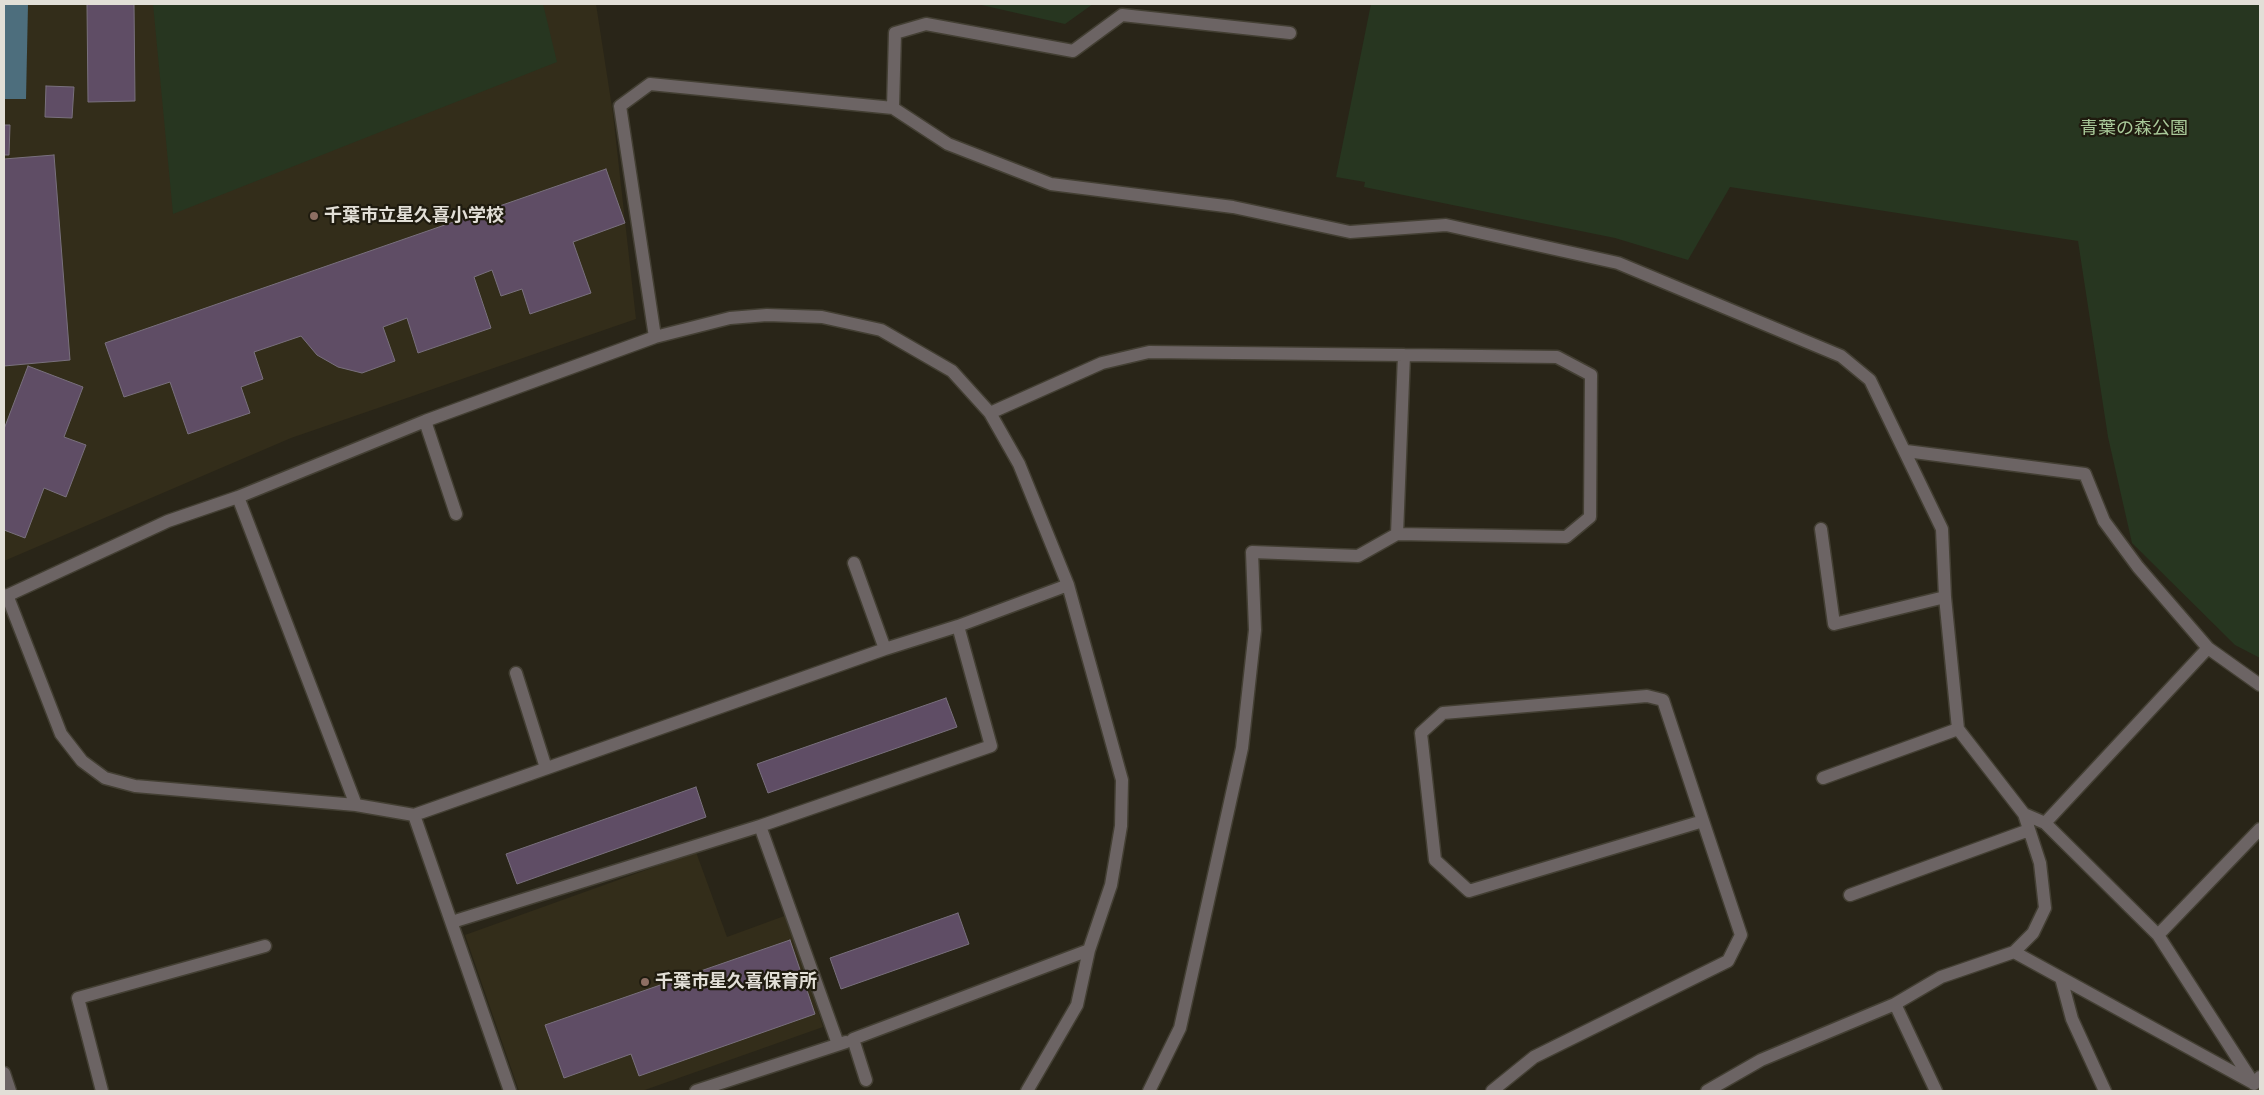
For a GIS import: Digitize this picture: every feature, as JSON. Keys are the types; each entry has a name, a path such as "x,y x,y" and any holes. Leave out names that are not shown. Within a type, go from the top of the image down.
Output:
{"street":[{"path":"893,108 895,33 926,24 1073,51 1122,15 1290,32"},
{"path":"655,337 620,106 650,84 893,108 948,144 1051,184 1233,207 1350,232 1446,225 1618,263 1841,356 1870,380 1942,528 1945,597 1958,730 2024,814 2040,863 2046,908 2034,933 2014,952 1941,977 1895,1004 1761,1060 1707,1091"},
{"path":"1027,1091 1076,1005 1089,950 1111,885 1121,826 1122,780 1068,585 1019,464 990,413 952,371 881,330 822,317 767,315 730,318 655,337 425,421 238,497 168,521 6,596 61,734 82,761 105,778 135,786 356,805 414,815 958,626 1068,585"},
{"path":"990,413 1102,363 1149,352 1557,357 1590,375 1590,517 1566,537 1397,534 1358,556 1252,552 1255,630 1242,748 1180,1028 1149,1091"},
{"path":"1397,534 1404,355"},
{"path":"425,421 456,514"},
{"path":"1906,451 2085,474 2104,521 2138,568 2208,648 2260,685"},
{"path":"238,497 356,805"},
{"path":"1821,529 1834,624 1945,597"},
{"path":"854,564 885,650"},
{"path":"452,922 760,826 991,746 958,626"},
{"path":"2045,823 2208,648"},
{"path":"516,673 546,768"},
{"path":"1492,1091 1534,1057 1728,961 1742,935 1663,700 1647,696 1443,713 1421,732 1435,860 1469,891 1703,821"},
{"path":"1823,778 1958,730"},
{"path":"2024,814 2045,823 2158,935 2258,1083"},
{"path":"414,815 510,1091"},
{"path":"760,826 838,1044"},
{"path":"2158,935 2260,829"},
{"path":"1850,895 2029,830"},
{"path":"102,1091 78,998 265,946"},
{"path":"696,1091 853,1039 1089,950"},
{"path":"2014,952 2258,1083"},
{"path":"2061,978 2072,1019 2105,1091"},
{"path":"1895,1004 1936,1091"},
{"path":"853,1039 866,1080"},
{"path":"4,1073 10,1091"}],"shaded area":[{"name":"千葉市立星久喜小学校","path":"4,4 596,4 613,114 636,319 291,438 4,561"},
{"name":"千葉市星久喜保育所","path":"696,852 727,937 787,915 823,1027 642,1091 519,1091 465,935"}],"green space":[{"path":"153,4 543,4 557,62 173,214"},
{"path":"977,4 1093,4 1065,24"},
{"name":"青葉の森公園","path":"1371,4 2260,4 2260,658 2235,645 2132,543 2108,437 2078,241 1730,187 1688,260 1615,238 1364,187 1365,182 1336,177"}],"water":[{"path":"4,4 28,4 26,99 4,99"}],"building":[{"path":"87,4 134,4 135,101 88,102"},
{"path":"46,86 74,87 72,118 45,117"},
{"path":"4,125 10,125 9,155 4,155"},
{"path":"54,155 70,360 4,366 4,159"},
{"path":"606,169 625,223 573,242 591,293 530,314 522,289 501,296 492,270 474,277 491,328 418,353 407,318 383,327 395,361 362,373 338,367 317,355 301,336 254,352 263,379 241,387 250,413 188,434 170,382 124,397 105,343"},
{"path":"28,366 83,387 64,437 86,445 66,497 44,488 25,538 4,530 4,429"},
{"path":"946,698 957,727 768,793 757,764"},
{"path":"696,787 706,817 517,884 506,854"},
{"path":"958,913 969,944 841,989 830,958"},
{"path":"790,940 815,1014 639,1076 631,1054 564,1078 545,1025"}],"place":[{"name":"千葉市立星久喜小学校","path":"314,216"},
{"name":"千葉市星久喜保育所","path":"645,982"}]}
